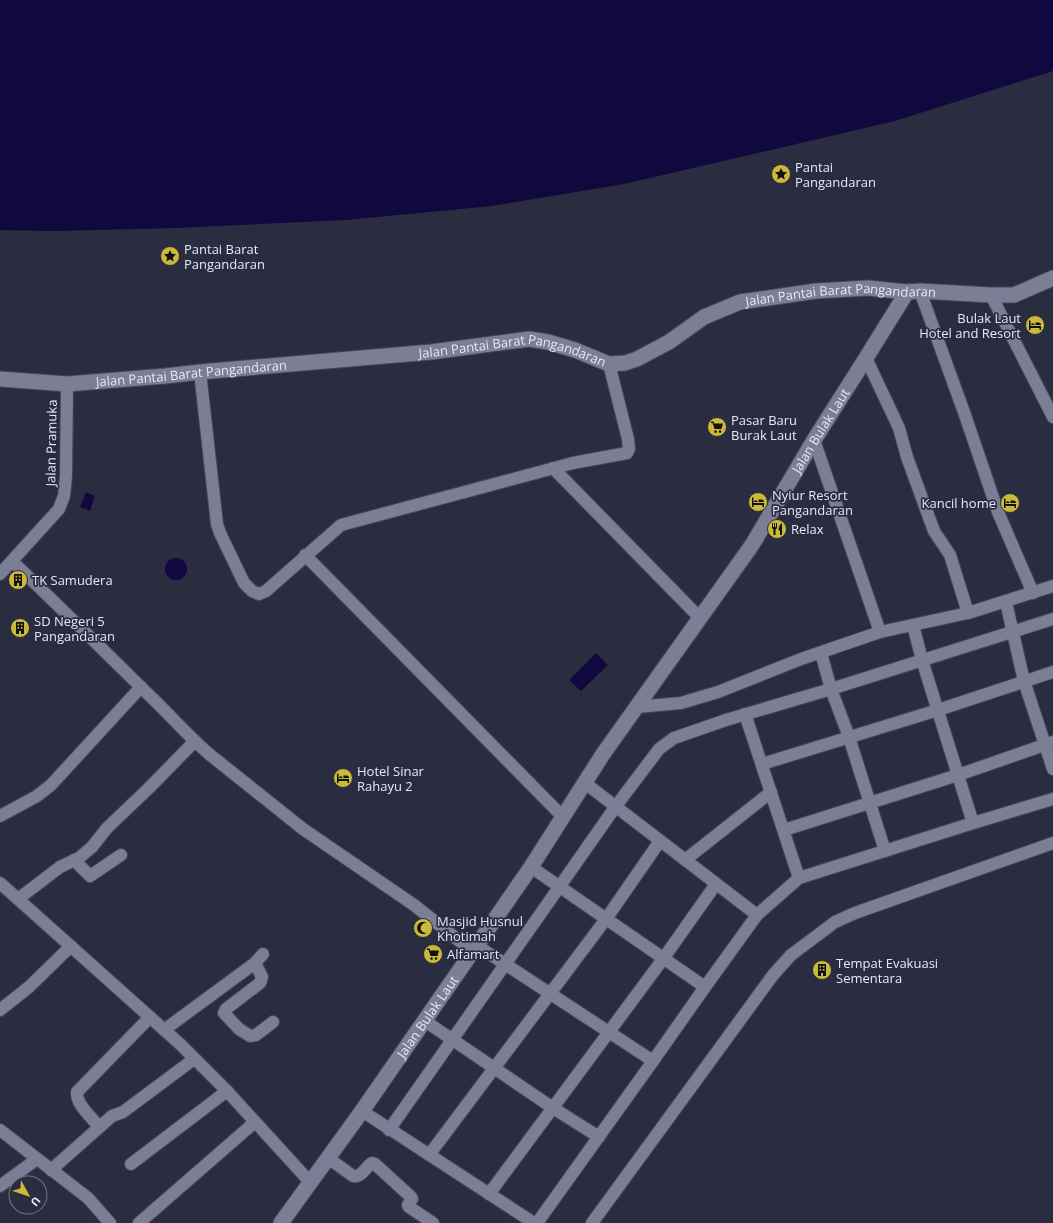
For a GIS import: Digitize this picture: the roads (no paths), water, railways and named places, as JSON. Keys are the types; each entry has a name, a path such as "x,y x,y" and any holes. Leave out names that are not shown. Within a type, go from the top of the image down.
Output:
{"street":[{"name":"Jalan Pantai Barat Pangandaran","path":"0,379 67,384 431,352 529,339 548,342 575,350 609,364 625,363 637,360 669,342 704,317 740,302 816,291 868,288 1014,295 1053,278"},
{"path":"913,291 965,415 998,512 1033,592"},
{"name":"Jalan Bulak Laut","path":"281,1223 362,1112 531,866 637,707 752,545 814,440 866,358 913,291"},
{"path":"991,295 1053,417"},
{"path":"866,358 899,428 907,457 934,531 950,555 968,613"},
{"path":"200,372 217,524 244,583 252,591 259,594 266,591 305,555 341,525 553,468 627,453 629,451 628,439 609,364"},
{"name":"Jalan Pramuka","path":"0,574 13,562 59,510 64,496 66,476 67,384"},
{"path":"814,440 880,632"},
{"path":"553,468 700,618"},
{"path":"305,555 563,817"},
{"path":"13,562 141,687 194,742 303,829 414,904 474,948 505,964 653,1061"},
{"path":"637,707 681,703 718,692 801,659 880,632 968,613 1053,586"},
{"path":"1006,602 1024,681 1049,743 1053,769"},
{"path":"389,1130 616,806 659,749 674,738 745,714 831,689 1053,618"},
{"path":"913,625 922,660 973,822"},
{"path":"821,653 831,689 849,737 884,851"},
{"path":"762,764 938,710 1053,672"},
{"path":"0,816 37,796 52,785 141,687"},
{"path":"745,714 799,878"},
{"path":"18,899 60,867 74,860 92,847 107,828 194,742"},
{"path":"784,830 958,775 1049,743"},
{"path":"585,783 757,915"},
{"path":"685,860 771,792"},
{"path":"538,1223 757,915 799,878 973,822 1053,799"},
{"path":"429,1155 606,919 660,841"},
{"path":"592,1223 773,975 791,955 835,922 855,913 1053,843"},
{"path":"74,860 90,876 121,856"},
{"path":"531,866 705,987"},
{"path":"0,883 164,1030 227,1091 310,1182"},
{"path":"489,1194 716,884"},
{"path":"0,1010 29,987 71,946"},
{"path":"164,1030 259,959 262,977 261,981 226,1009 224,1013 239,1029 250,1036 256,1035 273,1022"},
{"path":"99,1127 76,1098 77,1092 150,1017"},
{"path":"425,1021 553,1108 599,1137"},
{"path":"51,1170 112,1116 123,1112 194,1059"},
{"path":"131,1164 227,1091"},
{"path":"362,1112 534,1223"},
{"path":"139,1223 255,1122"},
{"path":"0,1130 88,1198 110,1223"},
{"path":"328,1158 353,1176 357,1177 360,1176 369,1165 372,1163 375,1164 411,1197 412,1199 408,1205 433,1223"},
{"path":"2,1180 37,1159"}],"place":[{"name":"Pantai Pangandaran","path":"781,174"},
{"name":"Pantai Barat Pangandaran","path":"170,256"},
{"name":"Bulak Laut Hotel and Resort","path":"1035,325"},
{"name":"Pasar Baru Burak Laut","path":"717,427"},
{"name":"Nyiur Resort Pangandaran","path":"758,502"},
{"name":"Kancil home","path":"1010,503"},
{"name":"Relax","path":"777,529"},
{"name":"TK Samudera","path":"18,580"},
{"name":"SD Negeri 5 Pangandaran","path":"20,628"},
{"name":"Hotel Sinar Rahayu 2","path":"343,778"},
{"name":"Masjid Husnul Khotimah","path":"423,928"},
{"name":"Alfamart","path":"433,954"},
{"name":"Tempat Evakuasi Sementara","path":"822,970"}]}
